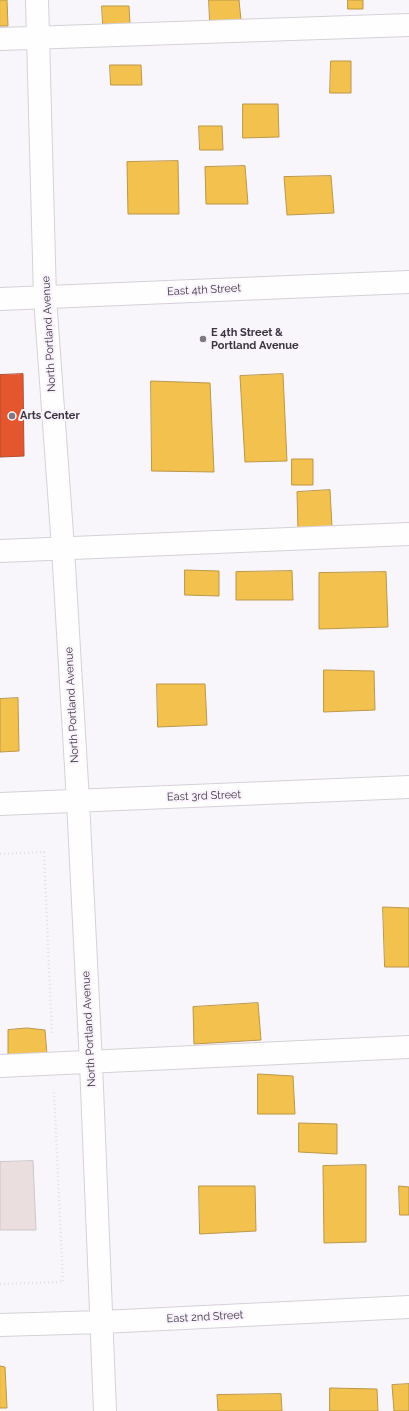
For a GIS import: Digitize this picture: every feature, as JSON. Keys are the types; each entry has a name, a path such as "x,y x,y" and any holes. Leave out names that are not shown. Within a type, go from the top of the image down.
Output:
{"street":[{"name":"North Portland Avenue","path":"37,0 45,298 63,548 78,801 91,1063 105,1411"},
{"path":"0,39 409,25"},
{"name":"East 4th Street","path":"0,299 230,288 409,282"},
{"path":"0,551 409,534"},
{"name":"East 3rd Street","path":"0,804 409,788"},
{"path":"0,1066 91,1063 409,1047"},
{"name":"East 2nd Street","path":"0,1325 102,1322 409,1307"}],"building: Homes":[{"path":"0,0 7,0 8,26 0,26"},
{"path":"209,0 239,0 241,20 210,21"},
{"path":"348,0 363,0 363,9 348,9"},
{"path":"102,6 129,6 130,24 103,24"},
{"path":"331,61 351,61 351,93 330,93"},
{"path":"110,65 141,65 142,85 111,85"},
{"path":"243,104 278,104 279,137 243,138"},
{"path":"199,126 222,126 223,150 200,150"},
{"path":"178,161 179,214 128,214 127,162"},
{"path":"245,166 248,204 206,204 205,167"},
{"path":"331,176 334,213 287,215 284,177"},
{"path":"283,374 287,461 245,462 240,376"},
{"path":"151,381 210,383 214,472 152,471"},
{"path":"292,459 313,459 313,485 292,485"},
{"path":"330,490 332,527 298,530 297,492"},
{"path":"185,570 219,571 219,596 185,595"},
{"path":"292,571 293,600 236,600 236,572"},
{"path":"386,572 388,627 319,629 319,573"},
{"path":"324,670 374,671 375,710 324,712"},
{"path":"157,684 205,684 207,725 158,727"},
{"path":"18,698 19,751 0,752 0,699"},
{"path":"383,907 409,908 409,967 385,967"},
{"path":"258,1003 261,1040 194,1044 193,1007"},
{"path":"27,1028 45,1030 47,1055 8,1056 8,1030"},
{"path":"258,1074 293,1076 295,1114 258,1114"},
{"path":"299,1123 337,1124 337,1154 299,1152"},
{"path":"366,1165 366,1242 324,1243 323,1166"},
{"path":"199,1186 255,1186 256,1231 200,1234"},
{"path":"399,1186 409,1187 409,1215 400,1215"},
{"path":"0,1366 5,1367 7,1408 0,1408"},
{"path":"409,1384 409,1411 394,1411 392,1385"},
{"path":"330,1388 377,1389 378,1411 330,1411"},
{"path":"281,1394 282,1411 218,1411 217,1395"}],"building: Shops":[{"name":"Arts Center","path":"23,374 24,456 0,457 0,375"}],"building: Other":[{"path":"33,1161 36,1230 0,1230 0,1162"}],"place":[{"name":"E 4th Street & Portland Avenue","path":"203,339"},
{"name":"Arts Center","path":"12,416"}]}
